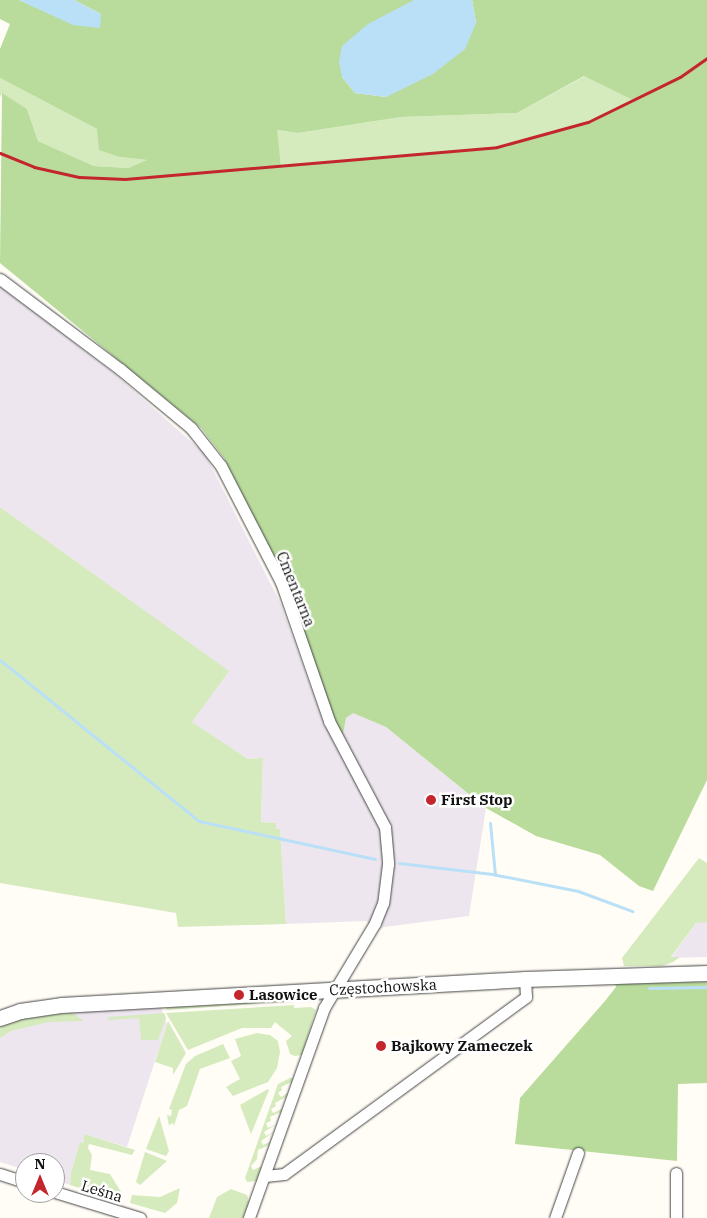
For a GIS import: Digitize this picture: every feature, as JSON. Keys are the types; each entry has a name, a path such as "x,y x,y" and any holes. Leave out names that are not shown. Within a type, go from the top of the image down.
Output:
{"street":[{"name":"Cmentarna","path":"0,279 120,369 190,428 221,466 280,582 329,721 347,759 375,805 384,827 387,845 387,884 376,922 332,991 250,1218"},
{"name":"Częstochowska","path":"0,1018 54,1006 332,991 525,978 707,973"},
{"path":"265,1176 284,1174 526,997 525,978"},
{"path":"555,1218 578,1153"},
{"path":"676,1173 676,1218"},
{"path":"0,1174 15,1179"},
{"name":"Leśna","path":"65,1195 140,1218"}],"shaded area":[{"path":"0,286 115,374 205,454 280,602 325,727 343,733 346,718 353,712 386,727 486,808 469,916 377,928 366,921 286,924 280,829 276,829 276,823 261,822 263,758 248,759 192,723 132,602 0,507"},
{"path":"707,920 707,957 671,958 696,923"},
{"path":"160,1005 167,1024 127,1147 84,1134 84,1143 80,1142 71,1172 70,1185 65,1183 65,1153 15,1153 15,1167 0,1162 0,1024 47,1012"}],"green space":[{"path":"0,0 19,0 73,24 101,14 74,0 414,0 342,77 355,93 386,97 476,23 472,0 707,0 707,780 653,891 639,886 600,855 536,836 486,808 386,727 353,713 346,718 343,734 337,728 286,581 224,458 201,428 0,263 2,93 27,109 38,141 94,166 128,168 147,160 120,157 99,150 97,129 0,78 0,49 10,24 0,19","holes":["584,76 635,101 588,122 497,147 281,166 277,130 298,133 401,117 517,113"]},
{"path":"585,76 636,101 588,122 497,147 281,166 276,130 298,133 401,117 517,113"},
{"path":"0,78 97,129 120,157 148,160 128,168 94,166 38,141 27,109 2,94 0,97"},
{"path":"0,507 229,671 192,722 248,759 263,758 261,822 276,823 276,829 280,829 286,924 178,927 176,913 0,883"},
{"path":"699,858 707,863 707,922 696,923 671,957 680,957 673,962 662,966 624,966 622,958"},
{"path":"707,982 707,1083 678,1084 677,1161 515,1144 520,1098 605,1001 616,987 615,983"},
{"path":"293,998 294,1001 167,1010 165,1004"},
{"path":"294,1005 294,1008 311,1007 316,1010 302,1055 295,1056 290,1054 286,1041 292,1036 275,1022 271,1028 242,1028 188,1050 166,1013"},
{"path":"69,1011 84,1021 49,1022 11,1031 0,1038 0,1024 25,1017"},
{"path":"164,1013 166,1018 158,1040 141,1040 139,1018 108,1020 109,1017"},
{"path":"168,1021 186,1053 173,1075 173,1068 155,1062"},
{"path":"257,1033 270,1035 278,1041 280,1052 277,1068 268,1082 233,1096 226,1087 240,1079 231,1061 241,1056 235,1039"},
{"path":"223,1044 230,1058 200,1069 187,1106 179,1110 174,1126 173,1123 169,1125 170,1132 167,1115 171,1116 172,1110 169,1109 186,1064 195,1056"},
{"path":"293,1078 292,1082 281,1087 282,1090 278,1093 281,1097 288,1093 286,1097 275,1103 276,1106 271,1109 273,1113 282,1109 281,1112 270,1117 271,1121 266,1123 268,1128 277,1124 264,1132 266,1136 274,1132 261,1141 263,1145 270,1142 269,1145 258,1150 257,1159 251,1166 253,1170 262,1166 257,1181 247,1182 245,1178 278,1084"},
{"path":"269,1090 251,1134 240,1105"},
{"path":"159,1116 169,1151 166,1156 146,1149"},
{"path":"84,1134 135,1150 132,1155 89,1144 88,1148 92,1155 90,1170 110,1174 121,1192 117,1200 70,1185 71,1172 80,1142 84,1143"},
{"path":"145,1152 167,1161 140,1185 136,1182"},
{"path":"180,1188 177,1203 165,1213 130,1203 132,1195 160,1197"},
{"path":"231,1189 247,1195 249,1202 243,1218 209,1218 217,1197"}],"water":[{"path":"19,0 74,0 101,14 100,28 73,25"},
{"path":"414,0 472,0 476,23 465,49 433,74 386,97 355,93 342,77 339,62 342,46 368,24"}],"waterway":[{"path":"0,660 199,821 375,859"},
{"path":"490,823 495,875"},
{"path":"399,863 492,874 578,891 632,911"},
{"path":"649,988 707,987"}],"railway":[{"path":"0,153 34,167 79,177 125,179 497,147 588,122 680,77 707,58"}],"place":[{"name":"First Stop","path":"431,800"},
{"name":"Lasowice","path":"239,995"},
{"name":"Bajkowy Zameczek","path":"381,1046"}]}
